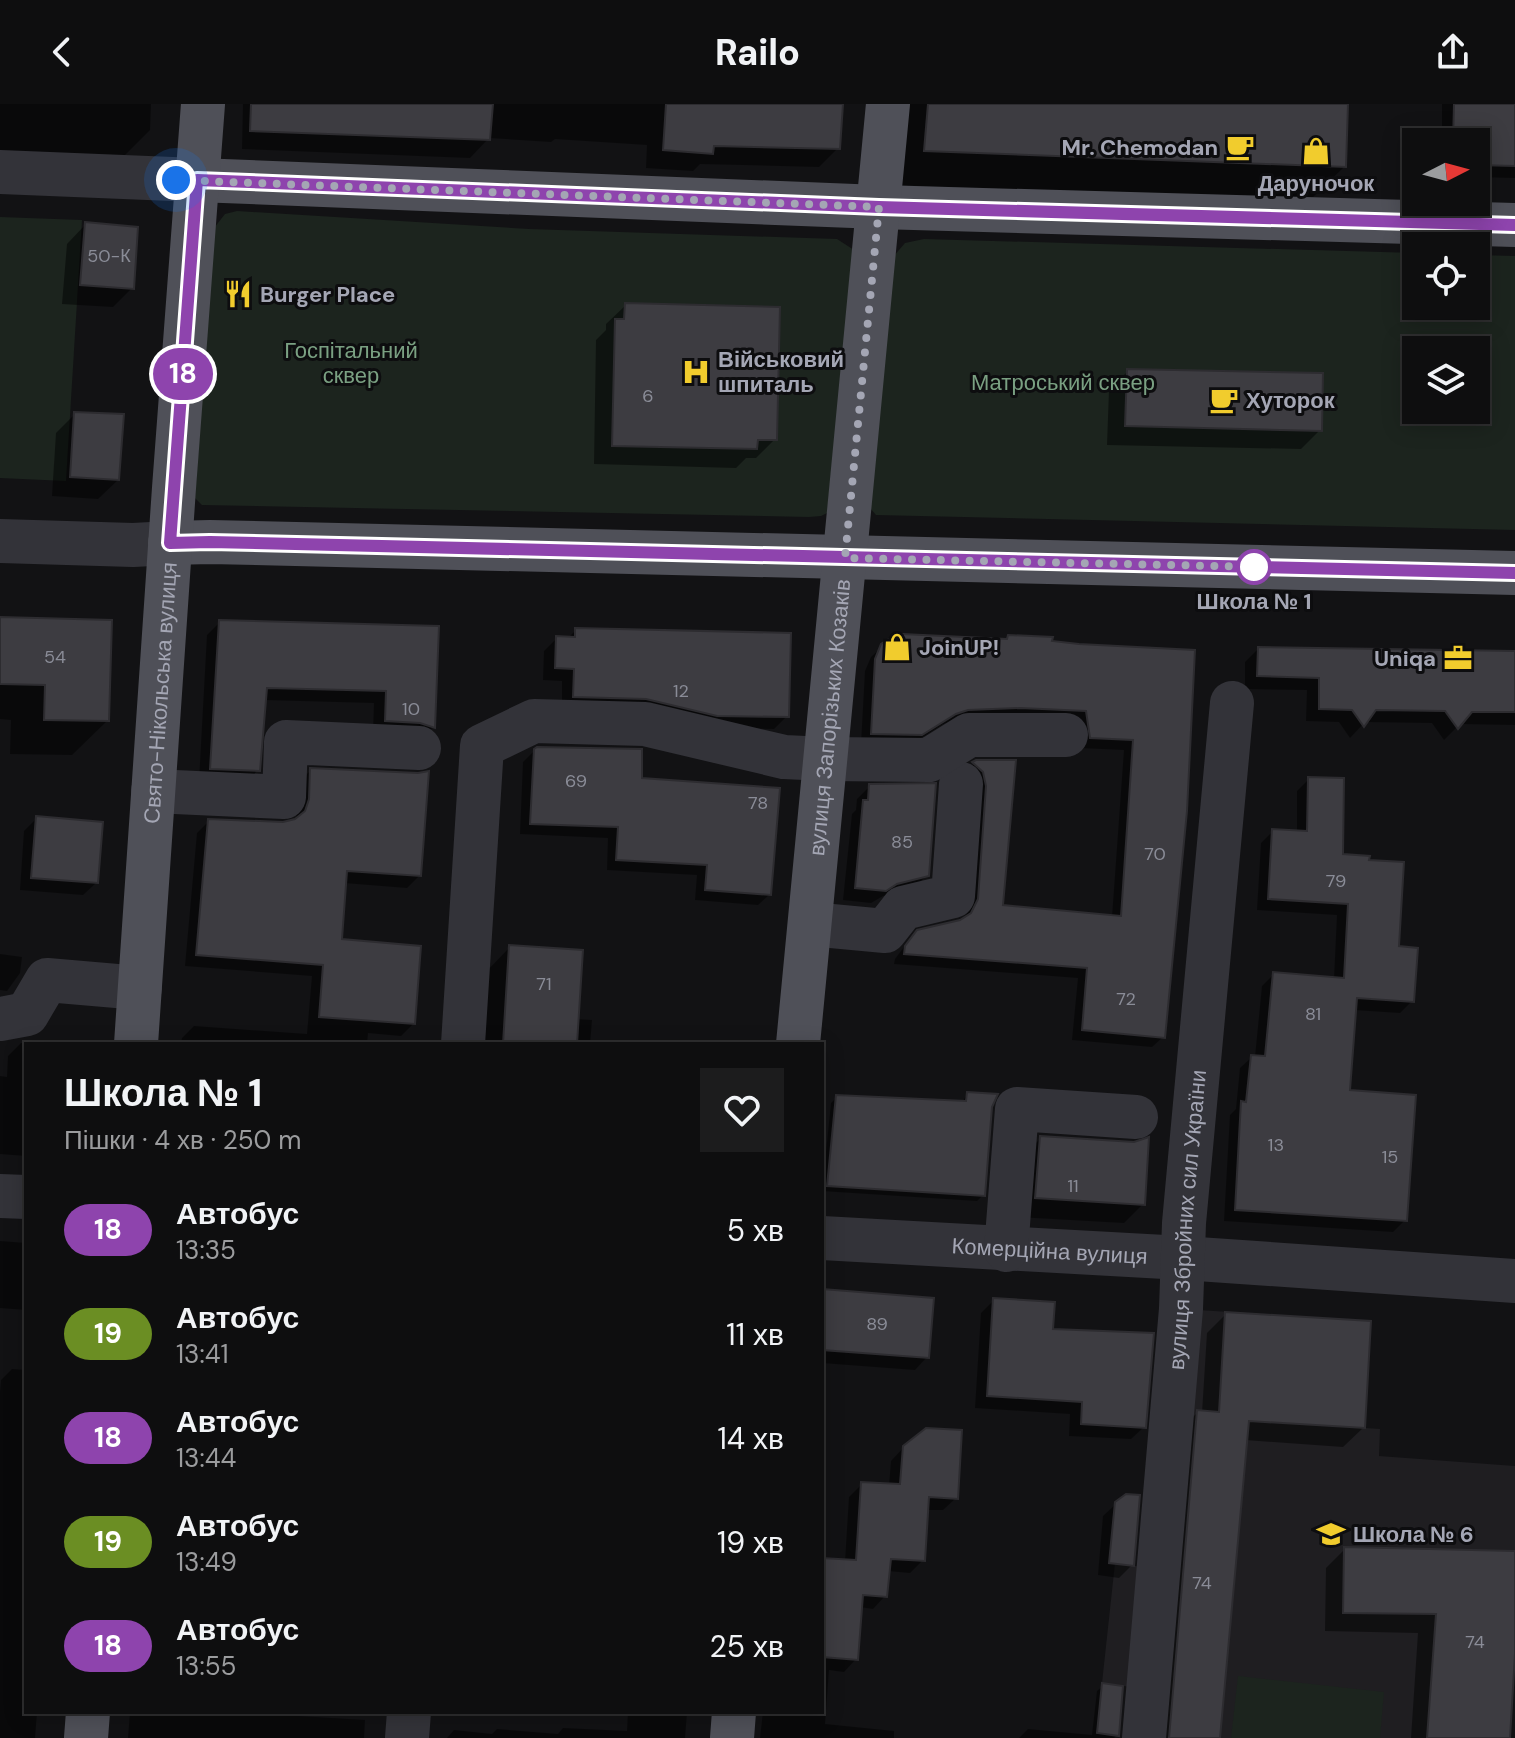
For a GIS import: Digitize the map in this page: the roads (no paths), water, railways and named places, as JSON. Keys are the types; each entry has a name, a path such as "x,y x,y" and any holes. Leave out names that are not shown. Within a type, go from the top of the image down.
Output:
{"main road":[{"name":"Свято-Нікольська вулиця","path":"136,1042 203,104"},
{"name":"вулиця Запорізьких Козаків","path":"798,1042 888,104"},
{"path":"197,180 879,207 1515,225"},
{"path":"170,543 1515,573"},
{"path":"86,1738 88,1714"},
{"path":"732,1738 734,1714"}],"street":[{"path":"0,172 197,180"},
{"path":"0,541 133,545 170,543"},
{"name":"вулиця Збройних сил України","path":"1144,1738 1181,1309 1185,1209 1232,703"},
{"path":"463,1042 482,746 534,721 645,724 784,757 826,759 929,760 969,735 1066,735"},
{"path":"153,791 284,797 286,742 419,748"},
{"path":"810,924 885,931 903,908 953,896 961,784"},
{"path":"0,1019 27,1014 47,980 140,988"},
{"path":"1006,1250 1017,1109 1136,1117"},
{"path":"0,1196 24,1197"},
{"name":"Комерційна вулиця","path":"824,1238 1515,1281"},
{"path":"407,1738 409,1714"}],"place":[{"name":"Mr. Chemodan","path":"1240,147"},
{"name":"Даруночок","path":"1316,151"},
{"name":"Burger Place","path":"238,294"},
{"name":"Військовий шпиталь","path":"696,372"},
{"name":"Хуторок","path":"1224,400"},
{"name":"Школа № 1","path":"1254,567"},
{"name":"JoinUP!","path":"897,647"},
{"name":"Uniqa","path":"1458,658"},
{"name":"Школа № 6","path":"1331,1534"}],"park label":[{"name":"Госпітальний сквер","path":"351,362"},
{"name":"Матроський сквер","path":"1063,382"}]}
